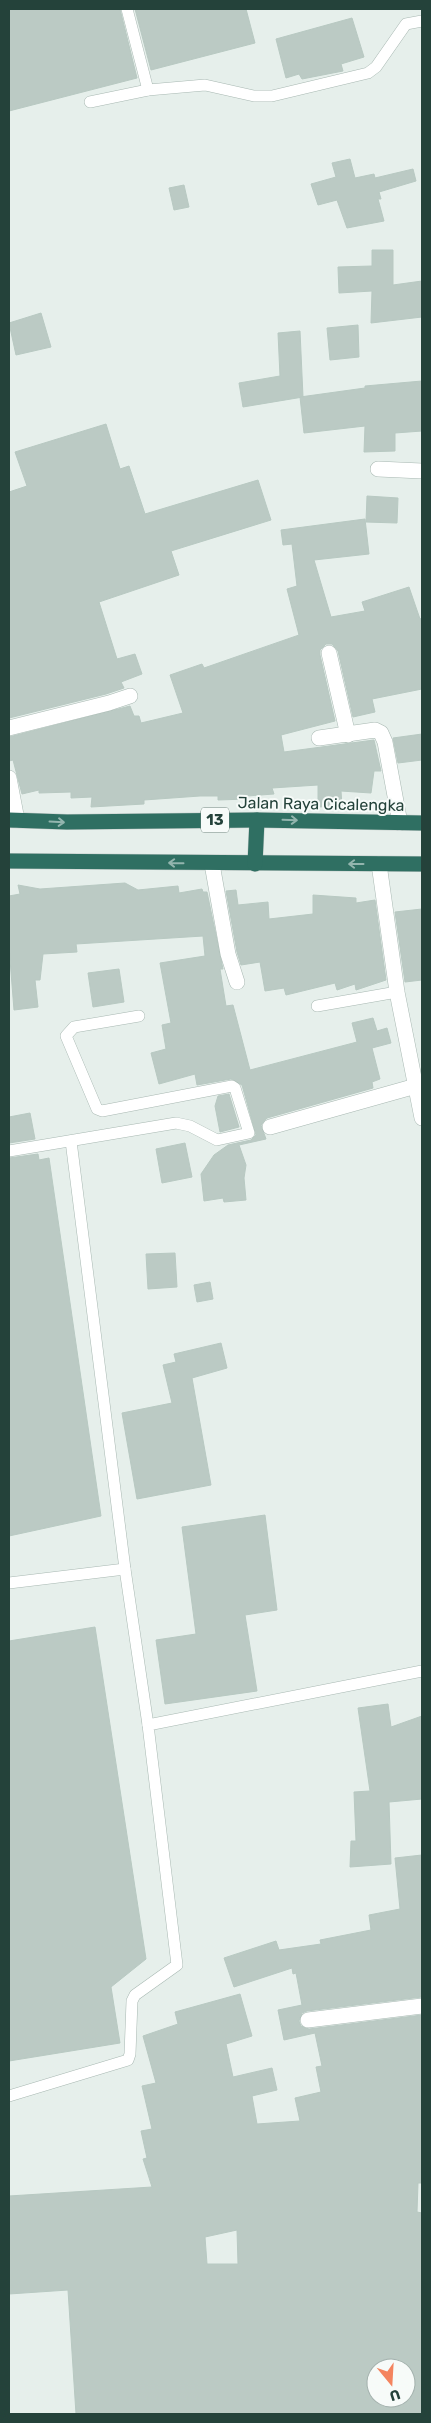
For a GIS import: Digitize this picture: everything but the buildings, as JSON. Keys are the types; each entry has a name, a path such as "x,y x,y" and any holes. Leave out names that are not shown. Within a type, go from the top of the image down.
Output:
{"highway":[{"name":"Jalan Raya Cicalengka","path":"13,820 67,822 257,820 422,823"},
{"path":"256,864 257,820"},
{"path":"9,862 422,864"}],"street":[{"path":"378,469 422,471"},
{"path":"329,653 348,734"},
{"path":"9,728 130,696"},
{"path":"319,738 375,730 381,732 385,742 400,823"},
{"path":"9,778 13,820"},
{"path":"212,864 228,954 236,982"},
{"path":"379,864 397,992 422,1118"},
{"path":"270,1127 416,1086"},
{"path":"308,2020 422,2006"}],"lane":[{"path":"127,9 148,90"},
{"path":"90,102 148,90 205,85 254,96 284,94 368,73 376,66 406,24 422,21"},
{"path":"318,1006 397,992"},
{"path":"9,1151 176,1123 190,1126 217,1140 249,1133 232,1086 102,1111 97,1109 66,1036 74,1027 139,1016"},
{"path":"9,2096 128,2060 130,2054 132,2001 135,1995 177,1964 148,1725 125,1569 71,1141"},
{"path":"9,1583 125,1569"},
{"path":"148,1725 422,1671"}]}
